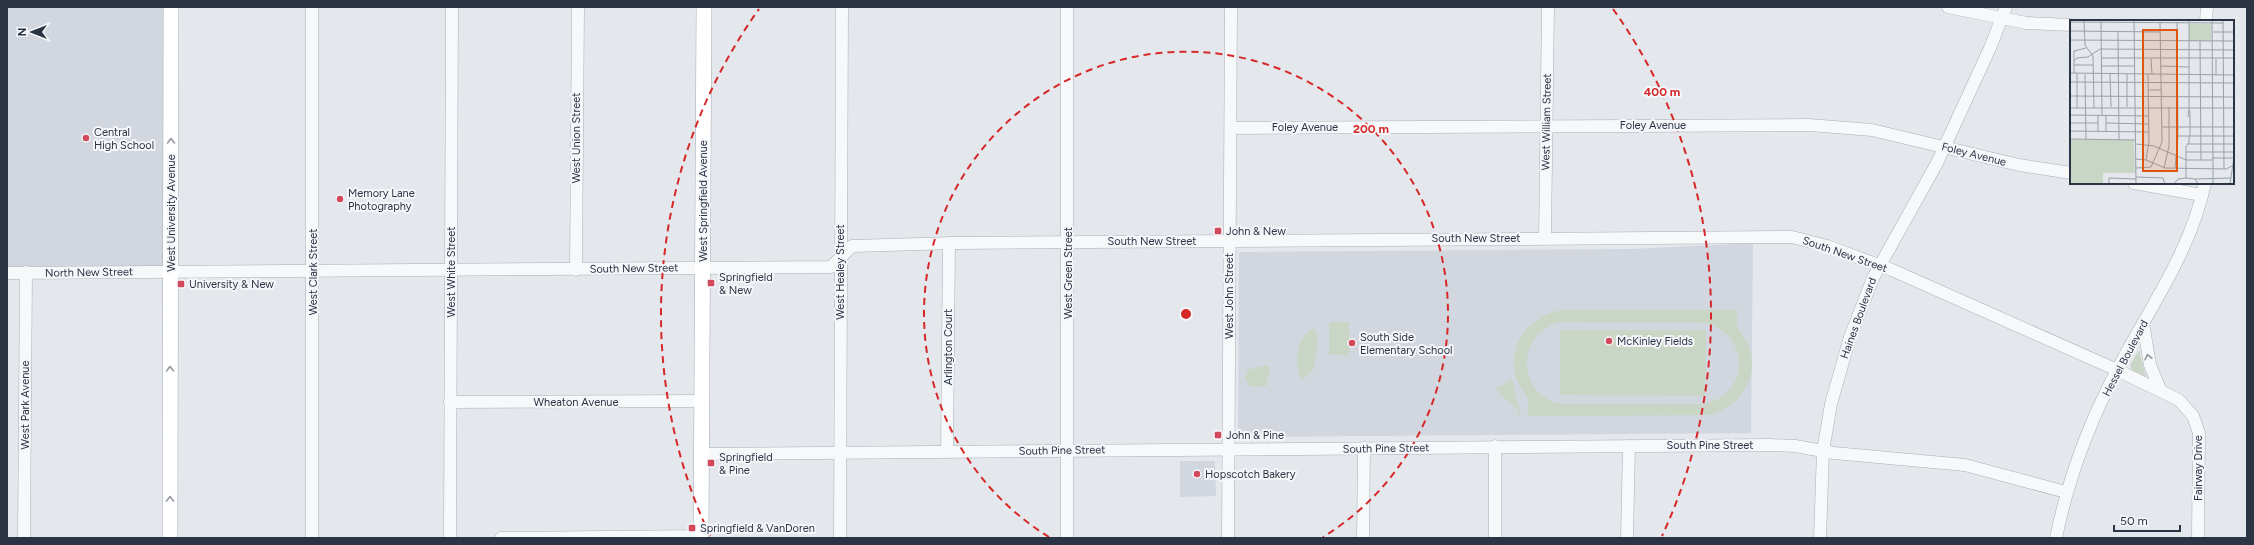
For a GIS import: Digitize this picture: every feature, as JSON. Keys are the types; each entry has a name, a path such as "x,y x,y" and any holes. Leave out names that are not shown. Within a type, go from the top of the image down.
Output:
{"main road":[{"name":"West University Avenue","path":"170,538 171,7"},
{"name":"West Springfield Avenue","path":"701,537 704,7"}],"street":[{"name":"West Clark Street","path":"312,7 312,538"},
{"name":"West White Street","path":"450,538 452,7"},
{"name":"West Union Street","path":"576,270 578,7"},
{"name":"West Healey Street","path":"840,538 842,7"},
{"name":"West Green Street","path":"1067,7 1067,538"},
{"name":"West John Street","path":"1228,538 1231,7"},
{"name":"West William Street","path":"1545,238 1548,7"},
{"path":"1948,7 2004,13 2026,23 2070,25"},
{"path":"2206,20 2207,7"},
{"name":"Haines Boulevard","path":"1820,538 1823,451 1841,365 1870,285 1879,265 1944,146 2004,13"},
{"name":"Foley Avenue","path":"1231,128 1809,125 1872,130 2019,165 2070,173"},
{"path":"2140,184 2202,195"},
{"name":"Hessel Boulevard","path":"2056,538 2066,492 2086,437 2117,370 2180,257 2205,184"},
{"name":"South New Street","path":"170,271 576,270 703,267 831,267 835,265 840,257 852,246 949,243 1776,236 1809,240 1879,265 2117,370"},
{"name":"Arlington Court","path":"947,452 949,243"},
{"name":"North New Street","path":"7,273 170,271"},
{"name":"West Park Avenue","path":"24,538 26,272"},
{"path":"2143,323 2150,365 2160,390"},
{"name":"Fairway Drive","path":"2117,370 2160,390 2186,407 2198,426 2200,447 2198,538"},
{"name":"Wheaton Avenue","path":"450,402 702,402"},
{"path":"1495,446 1495,538"},
{"name":"South Pine Street","path":"702,454 840,454 1067,449 1228,450 1495,446 1785,446 1965,465 2066,492"},
{"path":"1628,538 1629,446"},
{"path":"1363,538 1364,448"},
{"path":"501,538 701,537"}],"shaded area":[{"name":"Central High School","path":"7,7 165,7 166,268 7,269"},
{"path":"1753,243 1751,433 1238,437 1239,252 1633,249"},
{"path":"1180,461 1215,461 1216,496 1180,497"}],"green space":[{"path":"1561,310 1738,310 1737,326 1749,347 1752,361 1752,372 1749,381 1738,398 1721,411 1711,415 1528,416 1527,397 1515,376 1515,353 1518,342 1531,325 1550,313","holes":["1559,322 1706,323 1720,330 1731,339 1737,351 1739,364 1737,377 1731,388 1720,398 1705,404 1567,404 1551,401 1538,393 1531,381 1527,368 1528,353 1534,340 1544,329"]},
{"path":"1329,322 1349,322 1349,355 1329,355"},
{"path":"1313,328 1317,337 1314,369 1302,380 1297,366 1298,351 1303,338"},
{"path":"1560,330 1706,330 1705,396 1560,395"},
{"path":"2139,350 2146,377 2133,372 2130,365"},
{"path":"1265,365 1270,367 1266,386 1251,387 1245,379 1248,370"},
{"path":"1512,379 1518,408 1522,412 1518,415 1517,409 1495,389"}],"place":[{"name":"Central High School","path":"86,138"},
{"name":"Memory Lane Photography","path":"340,199"},
{"name":"John & New","path":"1218,231"},
{"name":"Springfield & New","path":"711,283"},
{"name":"University & New","path":"181,284"},
{"name":"McKinley Fields","path":"1609,341"},
{"name":"South Side Elementary School","path":"1352,343"},
{"name":"John & Pine","path":"1218,435"},
{"name":"Springfield & Pine","path":"711,463"},
{"name":"Hopscotch Bakery","path":"1197,474"},
{"name":"Springfield & VanDoren","path":"692,528"}]}
